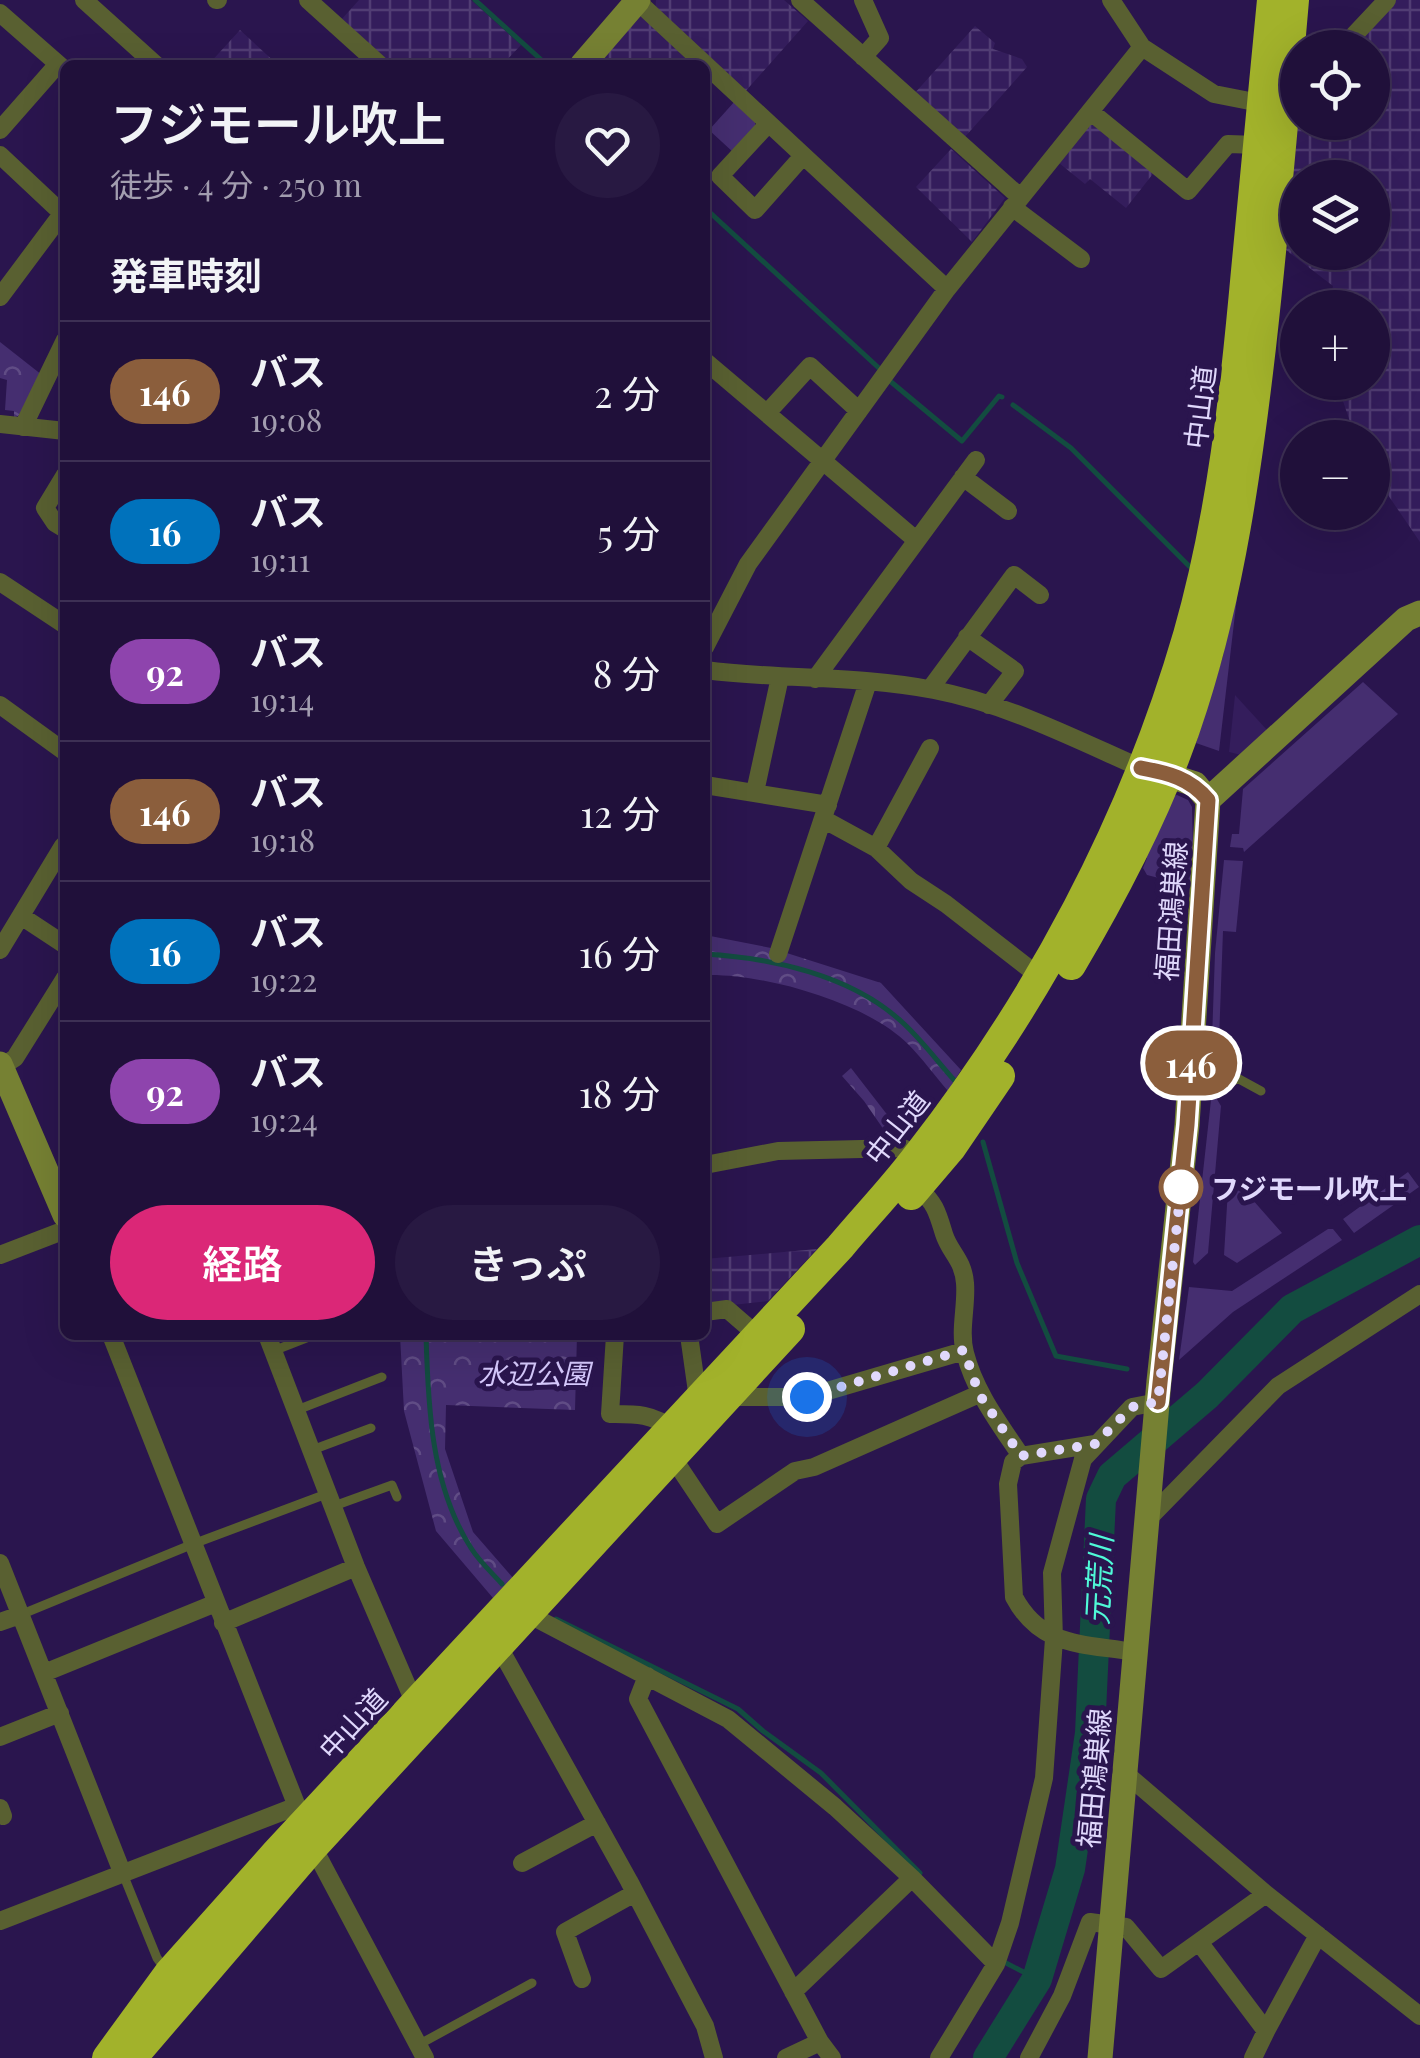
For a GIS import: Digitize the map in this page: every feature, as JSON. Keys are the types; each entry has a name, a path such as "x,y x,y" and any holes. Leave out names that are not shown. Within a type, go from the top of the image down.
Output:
{"highway":[{"name":"中山道","path":"132,2058 304,1826 498,1647 672,1444 698,1400 840,1247 918,1156 994,1050 1040,977 1154,771 1211,646 1231,554 1255,400 1274,105 1272,0"},
{"name":"中山道","path":"1294,0 1294,30"},
{"name":"中山道","path":"107,2058 169,1973 414,1704 672,1444 729,1397 918,1188 1002,1074 1076,957 1118,879 1154,771 1188,634 1226,459 1258,145 1280,95"}],"main road":[{"path":"586,60 637,0"},
{"path":"1154,771 1194,784 1208,800 1406,619 1420,613"},
{"name":"福田鴻巣線","path":"1100,2058 1124,1773 1126,1650 1148,1512 1190,1080 1208,800"},
{"path":"1,1065 60,1203"}],"street":[{"path":"84,0 150,60"},
{"path":"308,0 359,58"},
{"path":"637,0 700,60"},
{"path":"800,0 1081,260"},
{"path":"863,0 880,38 864,57"},
{"path":"1110,0 1142,47 1214,94 1274,105"},
{"path":"1358,30 1386,0"},
{"path":"0,13 60,65"},
{"path":"710,637 748,564 947,289 1142,47"},
{"path":"0,130 60,69"},
{"path":"710,69 947,289"},
{"path":"1091,112 1188,191 1228,144 1258,145"},
{"path":"768,124 720,176 732,188 755,210 802,157"},
{"path":"0,155 60,211"},
{"path":"0,297 60,220"},
{"path":"23,427 60,350"},
{"path":"710,364 916,540"},
{"path":"768,412 810,366 859,411"},
{"path":"0,424 60,430"},
{"path":"815,679 976,460"},
{"path":"962,478 1008,511"},
{"path":"60,483 45,508 60,525"},
{"path":"930,690 1014,575 1040,595"},
{"path":"0,582 60,622"},
{"path":"966,637 1015,671 989,704"},
{"path":"710,670 930,690 989,704 1154,771"},
{"path":"755,792 780,677"},
{"path":"778,954 868,682"},
{"path":"0,705 60,748"},
{"path":"876,848 930,748"},
{"path":"710,786 755,792 826,812 1040,977"},
{"path":"0,950 60,851"},
{"path":"21,916 60,942"},
{"path":"1,1065 16,1058 60,986"},
{"path":"710,1164 778,1151 904,1148 918,1156"},
{"path":"918,1188 934,1203 942,1218 944,1236 962,1262 964,1350 979,1394 1021,1456"},
{"path":"0,1255 60,1232"},
{"path":"1148,1512 1278,1386 1420,1294"},
{"path":"710,1312 728,1310 757,1335"},
{"path":"113,1340 304,1826 422,2052"},
{"path":"615,1340 610,1414 637,1414 660,1420 717,1524 795,1471 814,1467 979,1394"},
{"path":"691,1340 698,1400"},
{"path":"270,1343 356,1568 414,1704"},
{"path":"729,1397 807,1397 964,1350"},
{"path":"939,2058 996,1964 1010,1924 1044,1778 1059,1640 1052,1572 1083,1459 1132,1407 1158,1402"},
{"path":"1095,1444 1021,1456 1013,1462 1008,1484 1014,1597 1022,1613 1059,1640 1126,1650"},
{"path":"0,1562 122,1872"},
{"path":"224,1622 356,1568"},
{"path":"44,1673 216,1603"},
{"path":"528,1614 728,1719 835,1807 996,1964"},
{"path":"0,1622 20,1615"},
{"path":"498,1647 635,1893 704,2026 714,2058"},
{"path":"647,1676 638,1699 832,2058"},
{"path":"0,1738 60,1713"},
{"path":"1124,1773 1266,1894 1420,2016"},
{"path":"522,1863 597,1823"},
{"path":"0,1921 122,1872 304,1826"},
{"path":"794,1992 912,1878"},
{"path":"582,1979 565,1932 635,1893"},
{"path":"1029,2058 1062,1996 1090,1922 1126,1927 1161,1969 1266,1894"},
{"path":"1253,2058 1318,1934"},
{"path":"1199,1942 1266,2031"},
{"path":"786,2058 820,2042"}],"lane":[{"path":"1190,1080 1220,1084 1239,1080 1262,1091"},
{"path":"297,1410 382,1377"},
{"path":"312,1450 372,1428"},
{"path":"20,1615 193,1544 332,1500 392,1485 397,1497"},
{"path":"122,1872 156,1958 169,1973"},
{"path":"422,2052 532,1984"}],"shaded area":[{"path":"359,0 471,0 521,45 507,60 385,60 341,20"},
{"path":"656,0 784,0 808,21 743,94 655,13"},
{"path":"1395,0 1420,0 1420,542 1390,498 1390,420 1349,420 1343,400 1390,400 1390,290 1332,290 1333,286 1312,270 1390,270 1390,160 1294,160 1296,140 1390,140 1390,30 1367,30"},
{"path":"642,15 691,60 601,60"},
{"path":"975,26 995,43 993,49 1022,59 1027,67 963,139 914,94"},
{"path":"240,30 273,60 213,60"},
{"path":"1093,119 1156,170 1126,208 1090,179 1085,184 1059,163"},
{"path":"951,149 1005,198 972,242 916,187"},
{"path":"1235,695 1267,730 1241,755 1229,752"},
{"path":"817,1249 768,1301 710,1307 710,1259"}],"green space":[{"path":"735,101 755,121 755,130 734,153 710,129"},
{"path":"0,342 42,375 23,413 14,418 14,411 5,410 7,380 0,378"},
{"path":"1238,563 1219,751 1196,743 1223,656"},
{"path":"1363,682 1398,714 1244,852 1243,848 1230,847 1232,834 1239,834 1243,789"},
{"path":"1177,795 1192,807 1194,887 1147,875 1143,868 1147,858 1141,855 1170,797"},
{"path":"1224,860 1243,861 1236,932 1223,931 1218,1068 1211,1068 1215,953"},
{"path":"710,936 771,948 881,983 961,1070 948,1091 908,1044 867,1015 812,993 710,975"},
{"path":"851,1068 906,1139 893,1143 842,1076"},
{"path":"1212,1091 1221,1106 1208,1253 1195,1265 1193,1262"},
{"path":"1408,1172 1419,1187 1354,1233 1343,1219"},
{"path":"1237,1182 1282,1233 1237,1263 1224,1255 1228,1189"},
{"path":"1333,1229 1342,1240 1233,1312 1179,1360 1189,1287 1232,1291"},
{"name":"水辺公園","path":"400,1340 577,1340 575,1410 446,1405 445,1449 473,1532 513,1578 493,1598 436,1531 404,1411"}],"waterway":[{"path":"475,0 541,60"},
{"path":"710,213 881,370"},
{"path":"890,381 962,441 1002,397"},
{"path":"1013,405 1071,448 1189,566"},
{"path":"710,955 783,965 859,992 902,1022 955,1081"},
{"path":"983,1142 1017,1263 1056,1356 1127,1369"},
{"name":"元荒川","path":"988,2058 1037,1979 1070,1869 1090,1733 1101,1499 1112,1476 1207,1395 1292,1309 1420,1240"},
{"path":"426,1340 434,1445 447,1499 471,1548 502,1584"},
{"path":"556,1619 738,1709 821,1773 920,1873"},
{"path":"1006,1963 1037,1979"}],"bus line":[{"name":"146","path":"1141,768 1168,773 1194,784 1208,800 1187,1125 1158,1402"}],"place":[{"name":"フジモール吹上","path":"1181,1187"}],"route":[{"path":"807,1397 964,1350 979,1394 1021,1456 1095,1444 1132,1407 1158,1402 1181,1187"}]}
